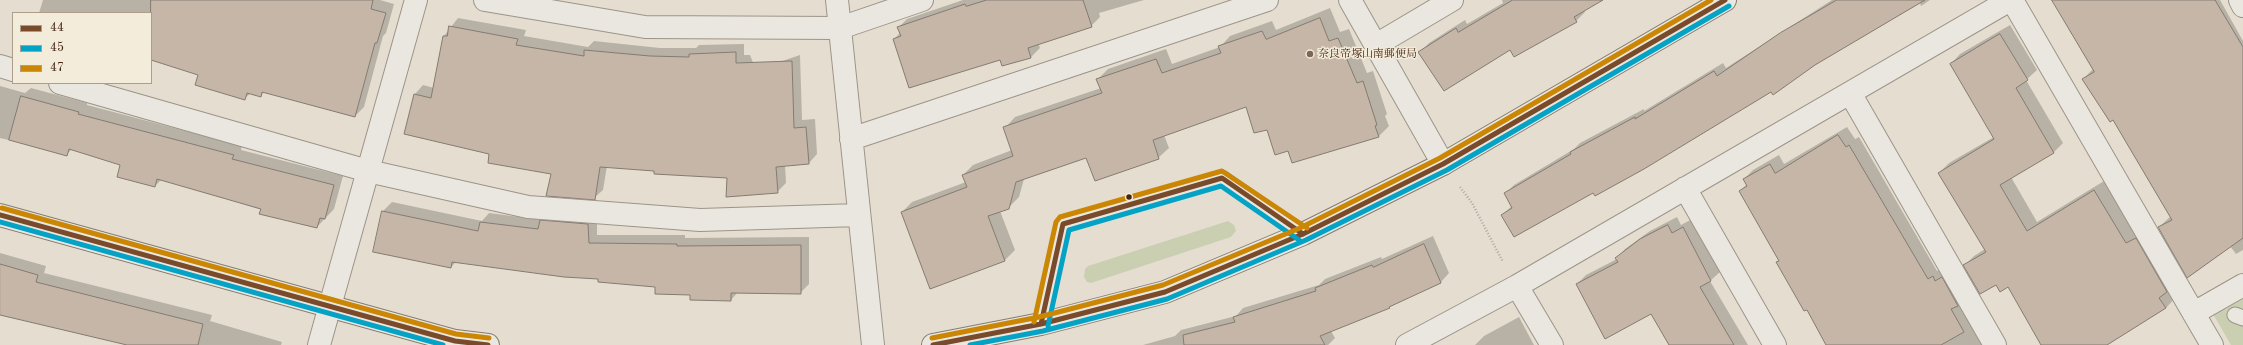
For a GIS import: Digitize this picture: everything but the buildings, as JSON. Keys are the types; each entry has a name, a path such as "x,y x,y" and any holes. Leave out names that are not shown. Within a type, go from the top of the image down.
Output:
{"street":[{"path":"319,345 416,0"},
{"path":"485,0 645,27 840,28 922,0"},
{"path":"837,0 873,345"},
{"path":"851,140 1267,0"},
{"path":"1350,0 1443,164"},
{"path":"1376,44 1452,0"},
{"path":"933,345 1041,324 1165,292 1303,234 1443,164 1725,0"},
{"path":"1407,345 1517,286 2011,0 2212,345"},
{"path":"2240,0 2243,6"},
{"path":"0,66 12,70"},
{"path":"64,84 368,171 528,207 700,220 859,215"},
{"path":"1850,93 1995,345"},
{"path":"1685,188 1775,345"},
{"path":"0,215 330,305 455,341 488,345"},
{"path":"2194,313 2243,285"},
{"path":"1517,286 1552,345"}],"lane":[{"path":"1041,324 1063,224 1222,178 1303,234"}],"path":[{"path":"1443,164 1472,203 1517,286"}],"green space":[{"path":"1228,221 1234,225 1236,231 1231,237 1091,283 1087,282 1084,277 1085,269 1088,266"},
{"path":"2243,296 2243,345 2231,345 2213,314"}],"transit line":[{"name":"47","path":"932,338 1039,317 1163,285 1300,228 1440,158 1711,0"},
{"name":"44","path":"933,345 1041,324 1165,292 1303,234 1443,164 1725,0"},
{"name":"45","path":"970,345 1043,331 1167,299 1306,240 1447,170 1729,6"},
{"name":"47","path":"1034,322 1056,222 1060,217 1222,171 1307,228"},
{"name":"44","path":"1041,324 1063,224 1222,178 1303,234"},
{"name":"45","path":"1048,326 1069,230 1221,186 1299,240"},
{"name":"47","path":"2,208 456,334 489,338"},
{"name":"44","path":"0,215 455,341 488,345"},
{"name":"45","path":"0,222 443,345"}],"place":[{"name":"奈良帝塚山南郵便局","path":"1310,54"}]}
